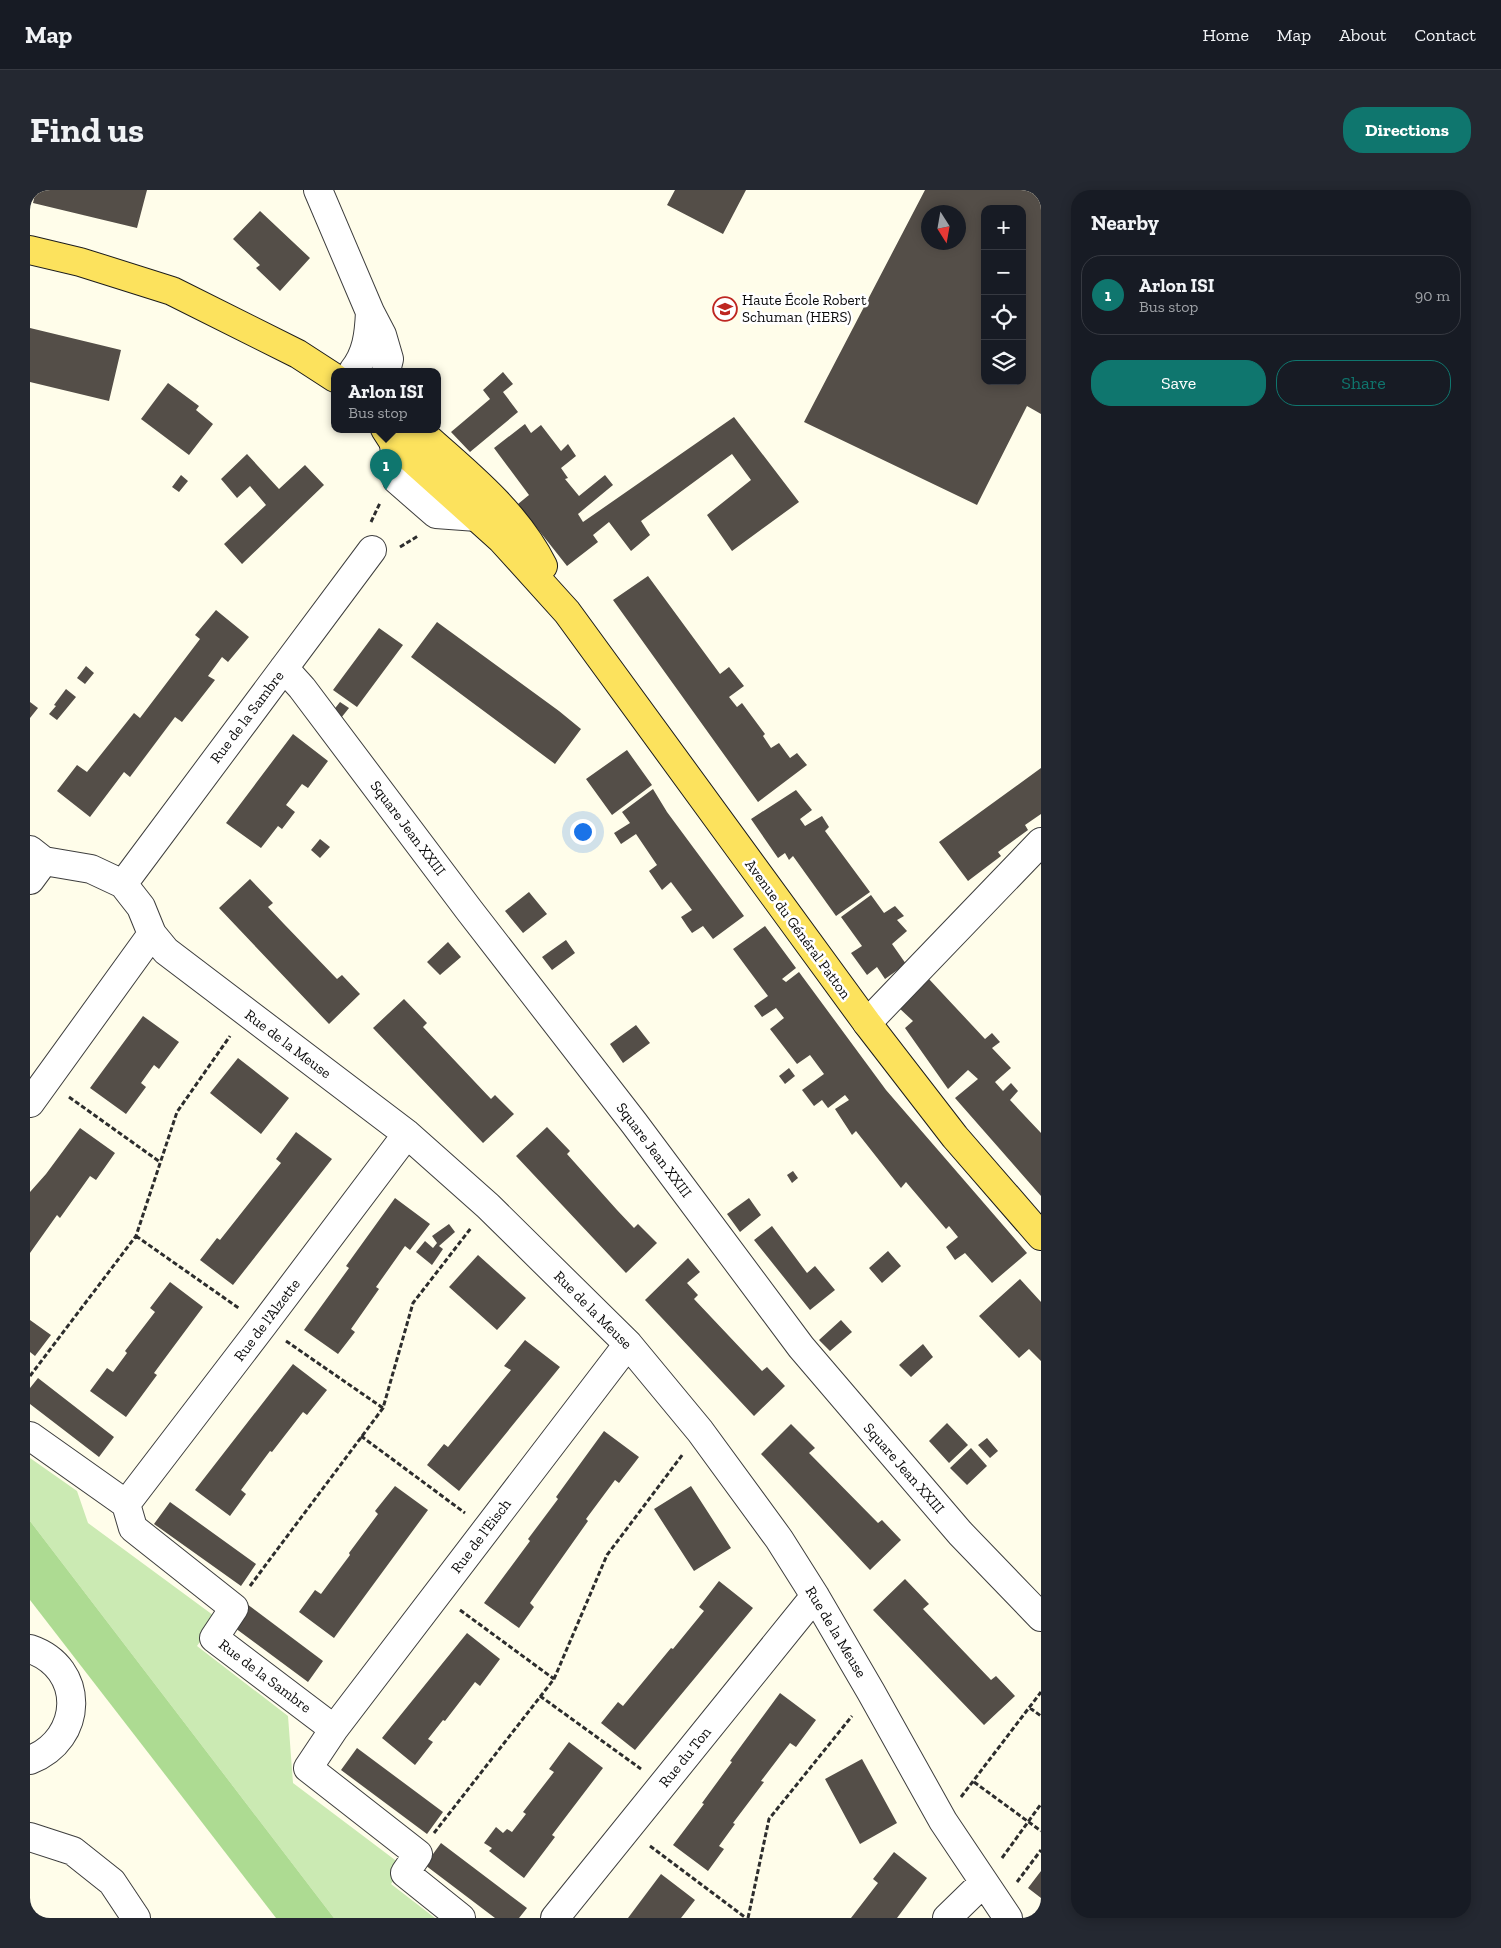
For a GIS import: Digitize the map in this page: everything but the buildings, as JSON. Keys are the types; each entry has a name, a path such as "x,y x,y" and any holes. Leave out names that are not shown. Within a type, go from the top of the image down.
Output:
{"main road":[{"path":"30,250 80,262 172,290 298,354 331,375"},
{"name":"Avenue du Général Patton","path":"421,433 494,498 535,550 567,612"},
{"name":"Avenue du Général Patton","path":"390,436 501,539 567,612 867,1023 955,1137 1041,1236"}],"street":[{"path":"318,190 370,312 382,335 389,359 387,368"},
{"path":"355,368 369,338 370,312"},
{"name":"Rue de la Sambre","path":"123,884 372,550"},
{"name":"Square Jean XXIII","path":"284,668 302,688 469,910 634,1123 801,1347 960,1533 1041,1617"},
{"path":"867,1023 1041,842"},
{"name":"Rue de la Meuse","path":"35,864 91,869 123,884 141,907 152,934 166,951 407,1134 488,1206 628,1344 700,1432 779,1539 872,1692 943,1821 1004,1912"},
{"path":"30,1103 152,934"},
{"name":"Rue de l'Alzette","path":"126,1504 264,1326 407,1134"},
{"name":"Rue de l'Eisch","path":"334,1729 628,1344"},
{"path":"30,1436 126,1504 133,1528 234,1608"},
{"name":"Rue du Ton","path":"555,1918 815,1596"},
{"name":"Rue de la Sambre","path":"234,1608 214,1638 334,1729"},
{"path":"30,1649 39,1652 51,1660 62,1672 72,1702 70,1718 64,1732 55,1745 42,1755 30,1760"},
{"path":"334,1729 308,1768 418,1854 404,1873 461,1918"},
{"path":"30,1837 73,1852 112,1882 136,1918"},
{"path":"947,1918 983,1883"}],"path":[{"path":"30,1376 136,1236 177,1112 246,1013"},
{"path":"47,1080 160,1162"},
{"path":"234,1608 383,1408 413,1303 488,1206"},
{"path":"136,1236 383,1408"},
{"path":"418,1854 554,1679 607,1555 700,1432"},
{"path":"361,1436 486,1529"},
{"path":"438,1593 554,1679"},
{"path":"627,1829 747,1918 769,1819 872,1692"},
{"path":"943,1821 1041,1692"},
{"path":"540,1696 663,1784"},
{"path":"1030,1708 1041,1716"},
{"path":"974,1782 1041,1831"},
{"path":"983,1883 1041,1804"},
{"path":"1004,1912 1041,1850"}],"green space":[{"path":"30,1458 77,1491 88,1523 217,1618 197,1646 288,1716 293,1783 403,1866 391,1884 435,1918 334,1918 30,1521"},
{"path":"30,1521 334,1918 276,1918 30,1600"}],"place":[{"name":"Haute École Robert Schuman (HERS)","path":"725,309"},
{"name":"Arlon ISI","path":"386,490"}]}
